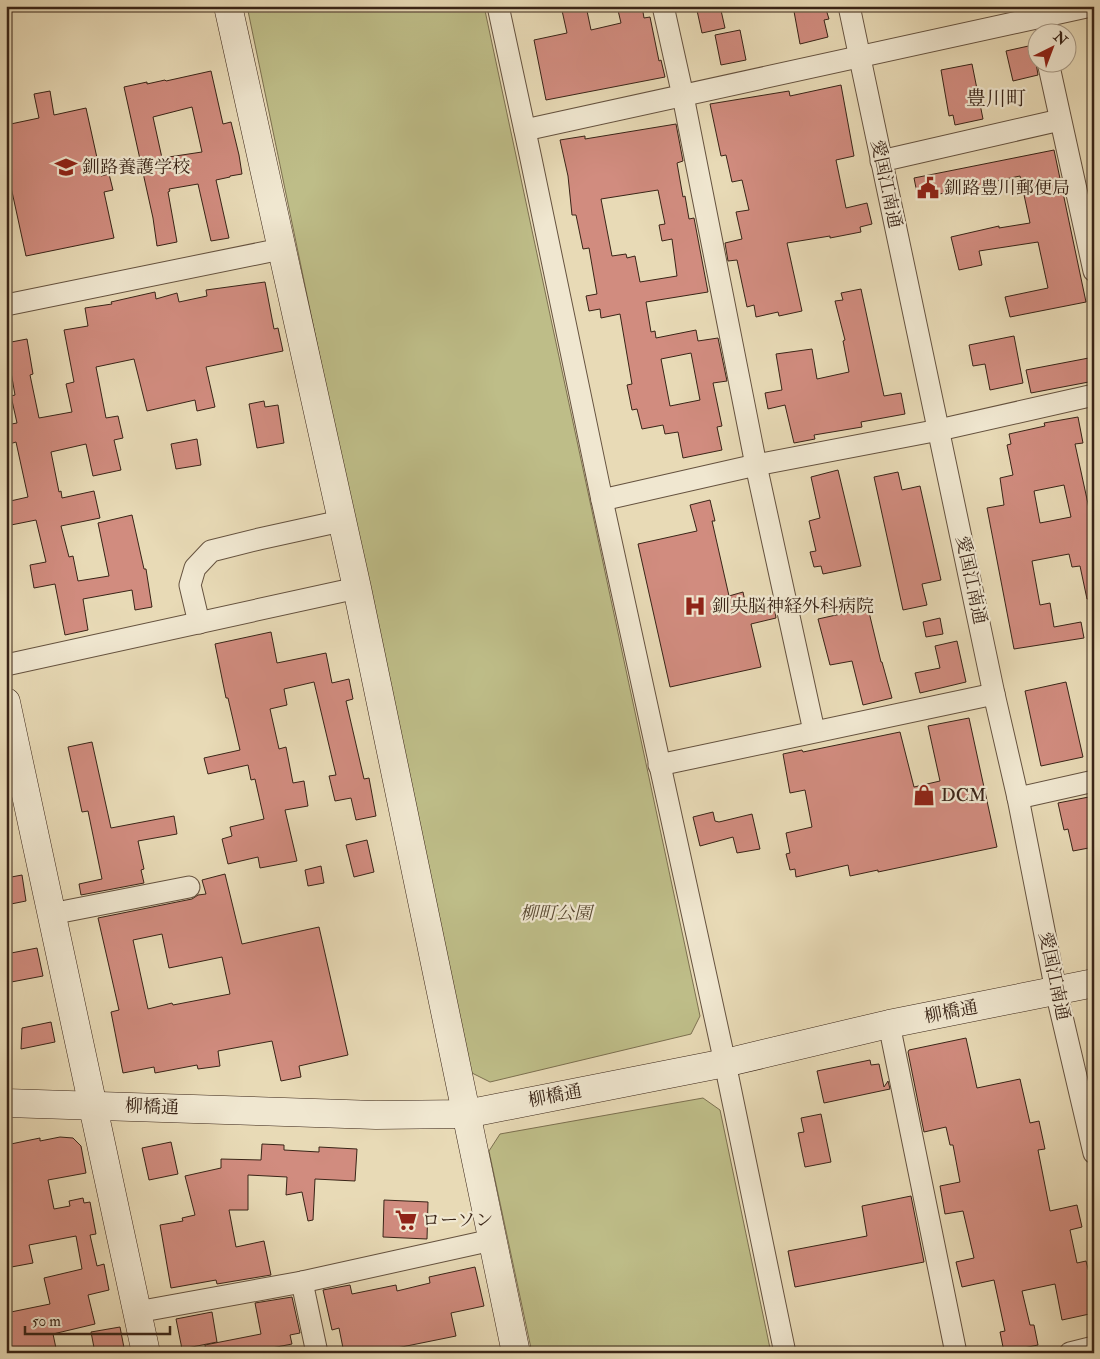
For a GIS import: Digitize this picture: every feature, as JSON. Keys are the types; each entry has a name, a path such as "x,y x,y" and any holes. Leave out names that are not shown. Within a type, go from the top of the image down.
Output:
{"street":[{"path":"228,6 357,588 516,1353"},
{"path":"498,6 602,500 725,1062 786,1353"},
{"path":"663,6 683,96 756,465 814,731"},
{"name":"愛国江南通","path":"848,6 994,694 1018,798 1056,991 1089,1105 1094,1153"},
{"path":"525,130 1039,19 1091,6"},
{"path":"1050,72 1094,271"},
{"path":"881,161 1060,120"},
{"path":"6,306 281,249"},
{"path":"602,500 756,465 939,430 1094,395"},
{"path":"199,623 190,585 195,568 211,552 259,538 341,521"},
{"path":"6,665 357,588"},
{"path":"659,765 994,694"},
{"path":"6,702 146,1353"},
{"path":"1018,798 1094,781"},
{"path":"51,914 189,887"},
{"name":"柳橋通","path":"6,1103 376,1115 466,1114 725,1062 889,1024 1094,983"},
{"path":"889,1024 956,1353"},
{"path":"137,1312 302,1282 492,1240"},
{"path":"302,1282 317,1353"},
{"path":"1070,1353 1094,1347"}],"green space":[{"name":"柳町公園","path":"247,6 484,6 700,1016 691,1034 490,1082 468,1071"},
{"path":"703,1098 720,1110 771,1353 532,1353 489,1151 500,1134"}],"building":[{"path":"561,6 586,6 591,30 621,23 617,6 642,6 644,18 650,17 659,61 661,60 665,77 546,100 534,40 567,33"},
{"path":"696,6 720,6 725,28 702,33"},
{"path":"793,6 825,6 829,19 824,20 828,37 800,44"},
{"path":"740,30 746,60 721,65 715,35"},
{"path":"1028,46 1028,72 1038,72 1038,75 1013,81 1006,51"},
{"path":"972,64 983,119 955,125 953,115 949,116 941,70"},
{"path":"211,71 223,124 231,122 242,174 216,180 229,238 211,241 198,184 169,189 177,242 157,246 153,218 124,87 147,82 147,84","holes":["192,107 202,152 162,158 153,117"]},
{"path":"841,85 854,156 836,160 846,208 867,203 872,224 860,227 861,232 787,243 802,311 779,316 778,312 756,317 754,305 747,307 737,260 728,261 725,243 742,239 736,212 749,210 742,180 732,182 726,155 721,156 710,104 789,91 790,96"},
{"path":"50,91 54,115 86,108 101,176 109,174 113,190 104,192 114,238 26,256 6,164 6,125 39,118 34,94"},
{"path":"676,124 683,161 677,163 683,197 685,196 689,219 694,218 708,292 646,302 651,332 655,331 656,338 696,330 698,341 718,338 727,381 713,383 722,426 717,427 722,450 683,458 678,432 665,434 663,425 642,429 637,409 632,410 627,385 632,384 620,314 601,318 600,309 589,311 586,296 597,294 589,248 583,249 576,215 572,215 568,176 560,140 585,136 585,139","holes":["658,190 665,224 659,225 662,241 672,239 677,276 640,282 635,256 627,258 626,254 612,256 601,199","691,353 700,400 670,406 661,359"]},
{"path":"1054,150 1086,302 1010,317 1005,297 1048,288 1038,242 979,251 982,265 959,270 951,237 999,226 999,228 1030,223 1020,176 992,182 992,184 918,198 914,178"},
{"path":"265,282 274,329 278,328 283,351 206,367 215,407 197,411 195,400 147,411 134,359 96,367 106,418 118,416 123,438 114,440 121,470 93,476 86,444 51,452 59,492 61,491 62,498 94,491 100,518 61,526 69,557 73,556 78,581 109,576 98,523 132,515 144,569 146,569 152,607 135,610 132,590 83,599 88,630 65,635 55,584 34,588 30,565 46,562 36,520 6,526 6,502 28,497 16,442 6,445 6,425 17,423 11,396 15,395 6,343 27,339 33,374 30,375 39,418 72,412 66,384 74,382 64,330 88,326 85,308 112,304 111,302 155,292 156,299 177,293 179,302 207,296 206,290"},
{"path":"861,289 884,396 901,393 905,414 861,422 862,427 814,435 815,439 794,443 785,405 768,409 765,393 782,390 776,354 812,349 817,379 849,372 843,341 845,340 835,301 843,300 841,293"},
{"path":"1014,336 1023,383 990,390 985,364 973,366 969,345"},
{"path":"1094,357 1094,381 1031,393 1026,370"},
{"path":"264,401 265,407 278,405 284,443 257,448 249,404"},
{"path":"1078,417 1083,443 1075,444 1090,513 1094,512 1094,598 1087,599 1080,566 1072,567 1069,554 1032,561 1040,605 1050,603 1054,627 1081,622 1084,638 1014,649 987,508 1004,505 1000,478 1013,475 1007,445 1011,444 1009,434 1045,426 1044,423","holes":["1064,485 1071,517 1040,523 1034,491"]},
{"path":"197,439 201,465 176,469 171,444"},
{"path":"838,470 861,566 823,574 821,566 814,567 810,552 816,551 809,521 820,518 811,477"},
{"path":"898,472 902,490 920,486 941,580 922,584 927,605 903,610 874,477"},
{"name":"釧央脳神経外科病院","path":"710,500 715,521 712,521 729,596 743,592 746,606 773,600 776,618 751,624 761,667 670,687 638,544 697,531 690,505"},
{"path":"868,608 892,698 863,705 852,661 830,665 818,619"},
{"path":"940,618 943,634 926,637 923,622"},
{"path":"271,632 277,663 326,653 332,683 349,679 353,699 346,701 364,779 369,778 376,816 356,820 351,798 335,801 329,776 336,775 314,682 284,689 287,705 270,709 279,749 286,747 293,783 304,781 308,806 285,810 297,861 260,868 258,857 228,864 222,839 232,836 230,827 264,819 255,779 251,780 248,765 208,774 204,758 240,750 228,698 226,698 215,644"},
{"path":"957,641 966,682 920,693 915,673 940,668 935,646"},
{"path":"1066,682 1083,757 1041,766 1025,691"},
{"name":"DCM","path":"969,718 997,847 878,872 878,870 850,876 848,865 796,877 795,869 790,870 786,854 790,853 786,833 812,827 805,790 790,793 783,754 802,750 803,752 900,732 914,787 940,781 928,726"},
{"path":"92,742 111,828 174,816 177,834 138,841 144,869 141,870 144,883 81,895 79,884 102,879 88,811 82,812 68,747"},
{"path":"1094,796 1094,847 1073,851 1068,829 1064,830 1058,803"},
{"path":"713,812 715,821 719,822 752,814 760,849 737,853 733,837 700,846 693,817"},
{"path":"367,840 374,872 354,877 346,845"},
{"path":"321,866 324,883 308,886 305,870"},
{"path":"225,874 242,944 319,927 348,1055 299,1066 301,1077 281,1081 272,1041 218,1051 220,1066 198,1069 197,1065 155,1073 154,1067 123,1073 111,1012 119,1010 98,918 192,899 198,895 206,894 202,880","holes":["162,934 169,968 222,957 230,994 173,1005 172,1003 148,1009 133,940"]},
{"path":"22,875 26,901 6,905 6,878"},
{"path":"37,948 43,976 6,983 6,954"},
{"path":"51,1022 55,1042 21,1049 22,1028"},
{"path":"966,1038 977,1088 1020,1079 1030,1123 1039,1121 1045,1149 1038,1150 1050,1211 1077,1205 1082,1227 1070,1230 1077,1263 1086,1261 1094,1291 1094,1313 1062,1320 1055,1284 1022,1291 1030,1325 1034,1325 1038,1345 1004,1352 1000,1332 1005,1331 994,1280 962,1287 956,1262 974,1258 963,1211 945,1214 940,1186 960,1182 953,1145 950,1145 946,1127 924,1132 908,1052 909,1050"},
{"path":"870,1060 871,1065 879,1064 884,1087 888,1081 890,1089 824,1103 817,1071"},
{"path":"821,1114 831,1162 805,1167 798,1133 804,1132 801,1118"},
{"path":"60,1137 73,1138 81,1146 86,1173 48,1180 54,1209 70,1206 69,1201 83,1198 84,1203 90,1202 96,1234 90,1235 97,1266 104,1264 109,1290 88,1295 95,1324 53,1334 57,1353 6,1353 6,1313 50,1304 44,1278 82,1269 76,1236 29,1245 33,1263 6,1268 6,1145 40,1138 40,1141"},
{"path":"171,1142 178,1174 149,1180 142,1148"},
{"path":"262,1144 284,1145 284,1150 319,1152 319,1147 357,1149 355,1181 315,1179 313,1220 308,1221 302,1192 286,1195 287,1177 248,1175 248,1210 229,1210 236,1247 264,1241 271,1275 217,1284 216,1280 171,1288 160,1225 183,1221 182,1218 195,1215 185,1176 221,1168 221,1159 261,1160"},
{"path":"911,1196 924,1262 795,1287 788,1251 867,1236 862,1206"},
{"name":"ローソン","path":"384,1200 428,1202 427,1239 383,1237"},
{"path":"475,1267 484,1306 451,1313 456,1336 372,1353 344,1353 339,1328 332,1330 323,1290 350,1285 352,1294 396,1285 397,1291 430,1283 429,1277"},
{"path":"292,1297 300,1333 290,1335 292,1344 246,1353 206,1353 205,1345 261,1334 255,1303"},
{"path":"212,1312 217,1342 182,1349 176,1319"},
{"path":"120,1327 125,1353 95,1353 91,1332"}],"place":[{"name":"釧路養護学校","path":"66,167"},
{"name":"釧路豊川郵便局","path":"928,188"},
{"name":"釧央脳神経外科病院","path":"695,606"},
{"name":"DCM","path":"924,795"},
{"name":"ローソン","path":"406,1220"}],"district":[{"name":"豊川町","path":"996,98"}]}
